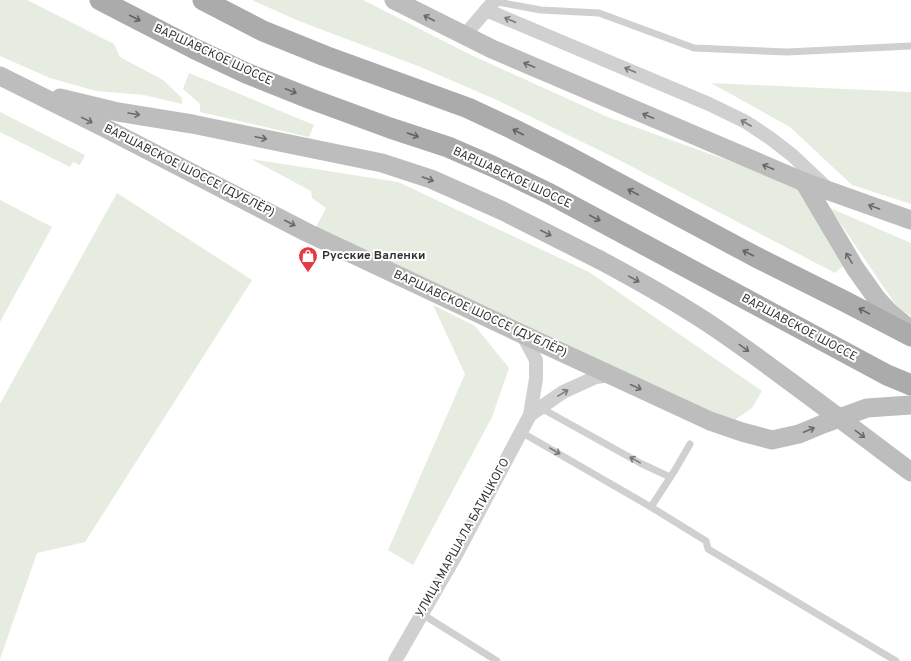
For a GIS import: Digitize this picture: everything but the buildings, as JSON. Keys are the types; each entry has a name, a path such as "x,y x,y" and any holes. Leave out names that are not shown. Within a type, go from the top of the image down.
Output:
{"main road":[{"name":"ВАРШАВСКОЕ ШОССЕ","path":"100,0 195,49 246,73 390,128 448,147 492,166 550,194 887,375 911,385"},
{"path":"203,0 263,31 325,56 468,108 513,129 756,257 911,336"},
{"path":"394,0 492,49 804,182 911,220"},
{"name":"ВАРШАВСКОЕ ШОССЕ (ДУБЛЁР)","path":"0,76 103,127 306,232 710,421 772,440 799,434 868,408 911,405"},
{"path":"27,90 118,112 192,124 382,163 430,179 503,211 600,260 666,296 720,331 791,382 911,472"},
{"path":"804,182 855,268 877,299 890,313 911,330"}],"street":[{"path":"464,36 491,3 746,122 792,155 830,191"},
{"name":"УЛИЦА МАРШАЛА БАТИЦКОГО","path":"522,334 536,360 536,411"},
{"name":"УЛИЦА МАРШАЛА БАТИЦКОГО","path":"395,661 457,553 521,432 536,411 563,392 596,377 611,376"}],"lane":[{"path":"491,3 541,10 599,13 694,48 787,52 911,46"},
{"path":"536,411 670,477"},
{"path":"521,432 651,506 706,541 708,549 896,661"},
{"path":"651,506 690,444"},
{"path":"422,614 497,661"}],"shaded area":[{"path":"0,0 27,0 114,44 120,57 163,80 182,98 182,104 144,95 96,91 50,78 0,56"},
{"path":"252,0 363,0 471,55 610,118 796,185 844,265 835,273 623,162 497,100 418,66 299,21"},
{"path":"189,73 314,125 309,137 200,112 200,104 183,89"},
{"path":"711,83 911,92 911,204 852,185 790,127"},
{"path":"0,112 85,155 80,165 73,162 70,167 0,132"},
{"path":"251,159 398,182 589,272 762,391 752,408 733,421 685,401 315,229 326,208 312,198 311,191"},
{"path":"117,193 252,280 85,542 37,553 0,659 0,404"},
{"path":"0,200 52,227 0,322"},
{"path":"830,208 911,243 911,316 898,308"},
{"path":"433,305 475,326 509,368 492,417 413,565 388,550 465,374"}],"place":[{"name":"Русские Валенки","path":"308,273"}]}
